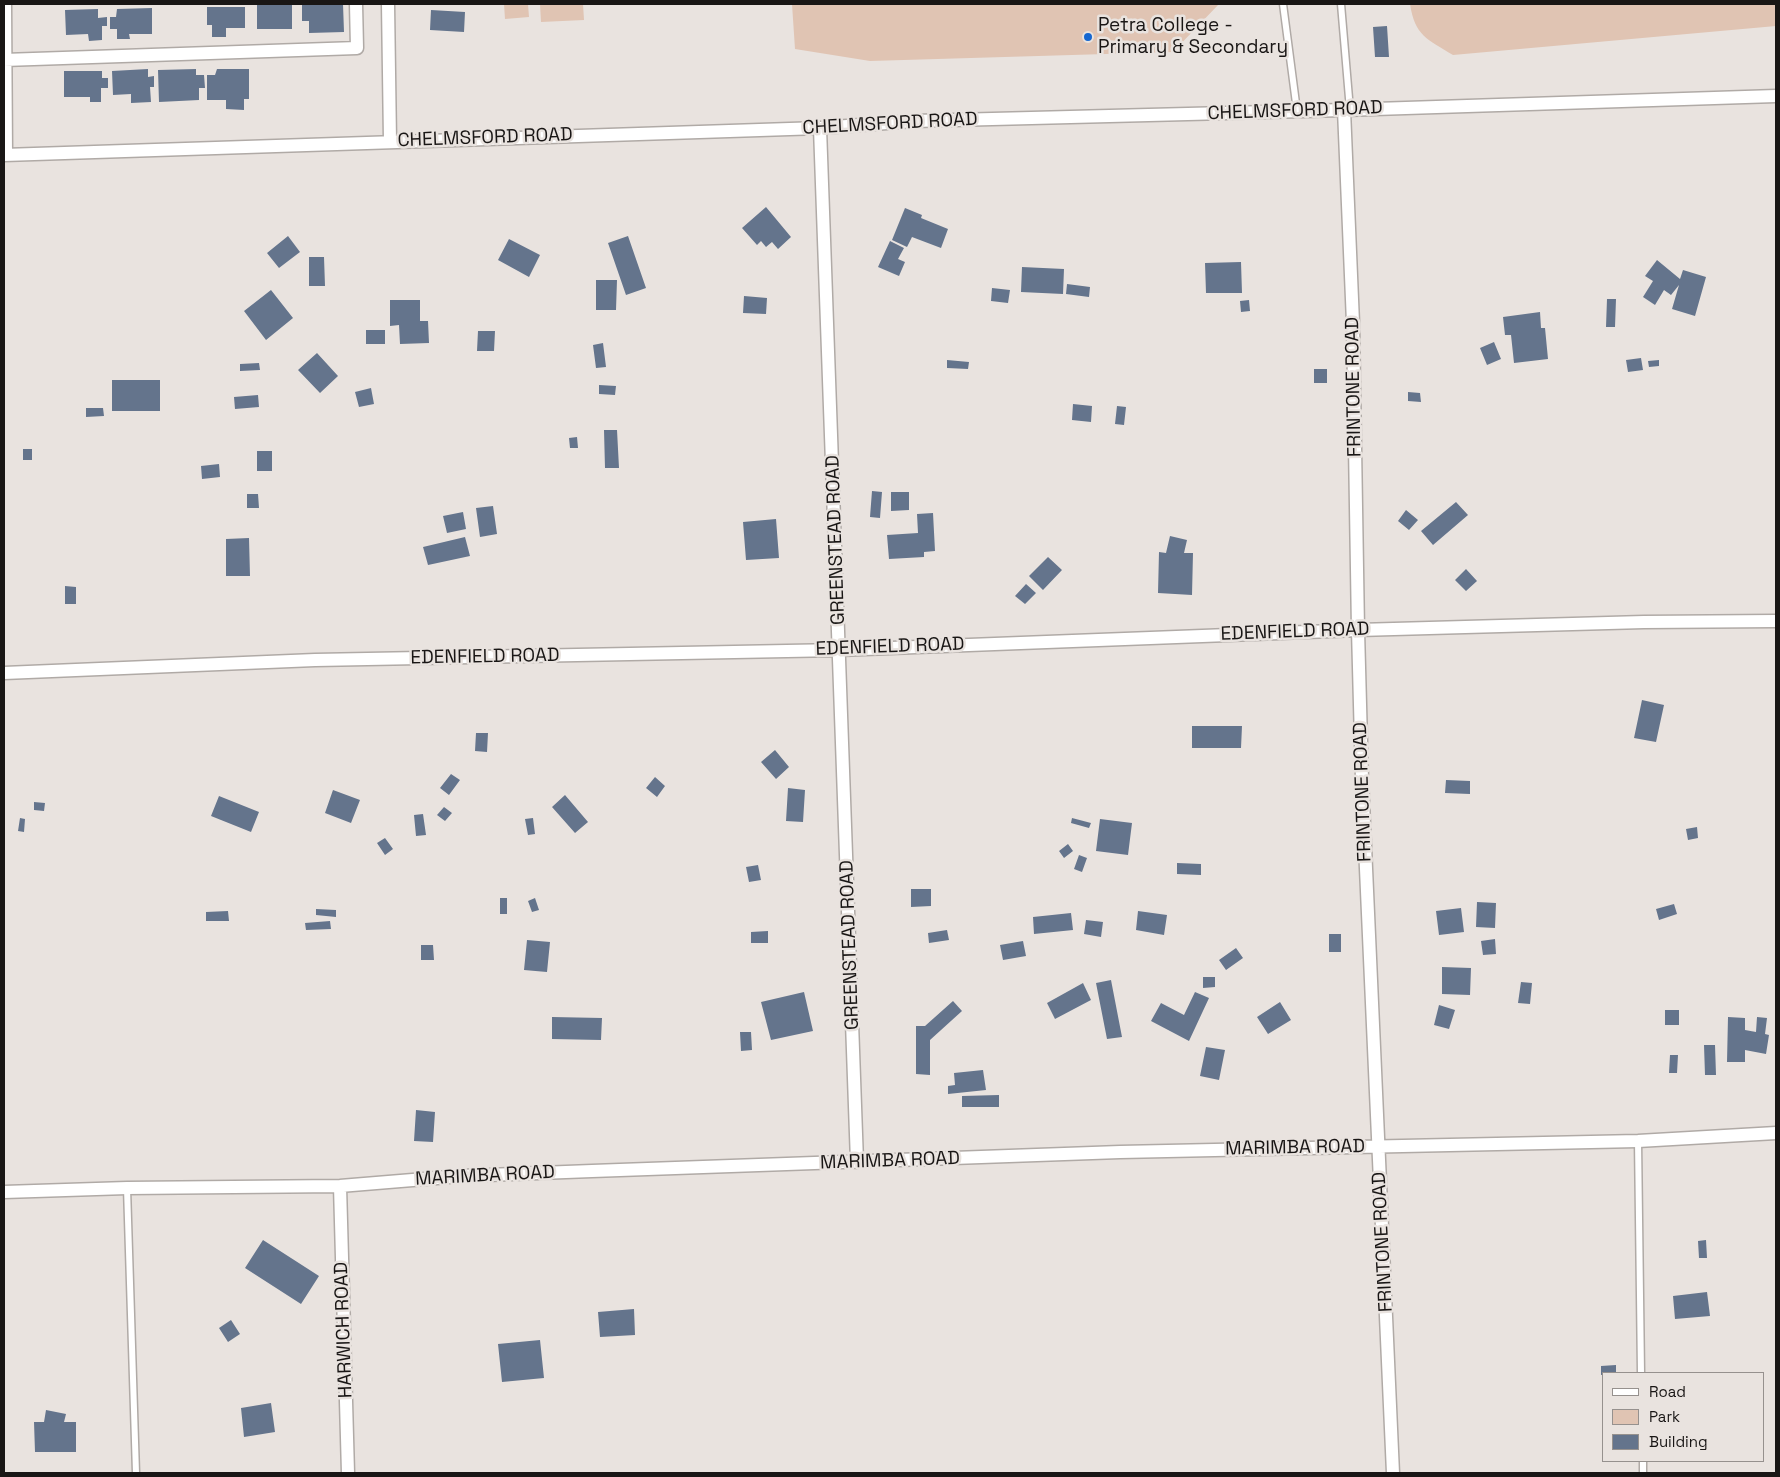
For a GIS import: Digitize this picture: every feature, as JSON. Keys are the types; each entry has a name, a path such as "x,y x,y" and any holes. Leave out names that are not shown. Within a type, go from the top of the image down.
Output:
{"street":[{"path":"5,4 5,154"},
{"path":"4,60 357,48 356,4"},
{"path":"388,4 390,141"},
{"name":"CHELMSFORD ROAD","path":"5,154 820,128 914,121 1297,112 1776,96"},
{"name":"FRINTONE ROAD","path":"1347,110 1362,779 1393,1473"},
{"name":"GREENSTEAD ROAD","path":"820,128 834,455 857,1162"},
{"name":"EDENFIELD ROAD","path":"4,672 315,660 839,650 1358,630 1644,622 1776,622"},
{"name":"MARIMBA ROAD","path":"4,1192 127,1188 340,1186 461,1176 1120,1152 1638,1141 1776,1133"},
{"name":"HARWICH ROAD","path":"340,1186 348,1473"}],"lane":[{"path":"1284,4 1297,112"},
{"path":"1342,4 1347,110"},
{"path":"1638,1141 1641,1372"},
{"path":"127,1188 136,1473"}],"green space":[{"path":"504,4 528,4 529,17 505,19"},
{"path":"540,4 583,4 584,20 541,22"},
{"path":"792,4 1219,4 1173,52 870,61 795,49"},
{"path":"1410,4 1776,4 1776,26 1453,55 1424,36 1415,23"}],"building":[{"path":"343,4 344,32 309,33 309,21 302,21 302,5"},
{"path":"257,5 292,5 292,29 257,29"},
{"path":"207,7 245,7 245,28 226,28 226,37 212,37 212,25 207,25"},
{"path":"152,8 152,34 129,34 130,39 117,39 117,29 110,29 110,17 116,17 117,9"},
{"path":"98,9 98,18 107,17 107,26 102,26 102,40 89,41 88,34 66,35 65,10"},
{"path":"431,10 465,12 464,32 430,30"},
{"path":"1387,26 1389,57 1375,57 1373,27"},
{"path":"148,69 148,77 154,76 154,87 150,87 151,102 131,103 131,94 113,95 112,71"},
{"path":"196,69 196,75 204,75 205,88 199,88 199,100 159,102 158,70"},
{"path":"217,69 249,69 249,99 244,99 244,110 226,109 226,100 207,100 207,75 215,75"},
{"path":"64,71 102,71 102,78 108,78 108,88 101,88 101,102 90,102 90,97 64,97"},
{"path":"766,207 791,237 778,249 772,242 766,247 761,241 757,245 742,228"},
{"path":"905,208 922,215 921,218 948,229 941,248 912,237 907,247 892,240"},
{"path":"288,236 300,252 279,268 267,253"},
{"path":"628,236 646,288 626,295 608,243"},
{"path":"509,239 540,255 529,277 498,260"},
{"path":"890,241 904,248 898,259 905,262 899,276 878,267"},
{"path":"309,257 324,257 325,286 309,286"},
{"path":"1657,260 1680,279 1683,270 1706,277 1695,316 1672,309 1679,285 1671,295 1664,290 1655,305 1643,297 1653,281 1645,276"},
{"path":"1241,262 1242,293 1206,293 1205,263"},
{"path":"1022,267 1064,269 1063,294 1021,292"},
{"path":"596,280 617,280 616,310 596,310"},
{"path":"1067,284 1090,287 1089,297 1066,294"},
{"path":"992,288 1010,290 1008,303 991,301"},
{"path":"271,290 293,318 266,340 244,311"},
{"path":"744,296 767,298 766,314 743,313"},
{"path":"1607,299 1616,299 1615,327 1606,327"},
{"path":"390,300 420,300 420,321 428,321 429,343 400,344 399,325 390,326"},
{"path":"1249,300 1250,311 1241,312 1240,301"},
{"path":"1540,312 1541,328 1545,328 1548,359 1514,363 1511,335 1505,335 1503,317"},
{"path":"366,330 385,330 385,344 366,344"},
{"path":"478,331 495,331 494,351 477,351"},
{"path":"1494,342 1501,359 1487,365 1480,348"},
{"path":"603,343 606,367 596,368 593,345"},
{"path":"317,353 338,376 320,393 298,370"},
{"path":"1641,358 1643,370 1628,372 1626,360"},
{"path":"947,360 969,362 968,369 947,368"},
{"path":"1659,360 1659,366 1649,367 1648,361"},
{"path":"259,363 260,370 240,371 240,364"},
{"path":"1314,369 1327,369 1327,383 1314,383"},
{"path":"112,380 160,380 160,411 112,411"},
{"path":"599,385 616,386 615,395 599,394"},
{"path":"371,388 374,404 359,407 355,392"},
{"path":"1408,392 1420,393 1421,402 1408,401"},
{"path":"258,395 259,407 235,409 234,397"},
{"path":"1073,404 1092,406 1091,422 1072,420"},
{"path":"1117,406 1126,407 1124,425 1115,424"},
{"path":"86,408 103,408 104,416 86,417"},
{"path":"604,430 617,430 619,468 605,468"},
{"path":"577,437 578,448 570,448 569,438"},
{"path":"23,449 32,449 32,460 23,460"},
{"path":"257,451 272,451 272,471 257,471"},
{"path":"219,464 220,477 202,479 201,466"},
{"path":"872,491 882,492 880,518 870,517"},
{"path":"891,492 909,492 909,510 891,511"},
{"path":"247,494 258,494 259,508 247,508"},
{"path":"1456,502 1468,515 1433,545 1421,531"},
{"path":"493,506 497,534 480,537 476,508"},
{"path":"1406,510 1418,520 1409,530 1398,521"},
{"path":"463,512 466,529 447,533 443,516"},
{"path":"933,513 935,551 924,552 924,557 889,559 887,535 918,533 917,514"},
{"path":"776,519 779,558 746,560 743,522"},
{"path":"1170,536 1187,540 1184,553 1193,553 1192,595 1158,593 1159,552 1166,553"},
{"path":"465,537 470,556 428,565 423,547"},
{"path":"249,538 250,576 226,576 226,539"},
{"path":"1048,557 1062,570 1043,590 1029,576"},
{"path":"1466,569 1477,581 1466,591 1455,580"},
{"path":"1026,584 1036,593 1025,604 1015,596"},
{"path":"65,586 76,587 76,604 65,604"},
{"path":"1642,700 1664,705 1656,742 1634,738"},
{"path":"1192,726 1242,726 1241,748 1192,748"},
{"path":"476,733 488,733 487,752 475,751"},
{"path":"775,750 789,767 776,779 761,762"},
{"path":"451,774 460,780 449,795 440,788"},
{"path":"655,777 665,786 657,797 646,788"},
{"path":"1446,780 1470,781 1470,794 1445,793"},
{"path":"788,788 805,790 803,822 786,821"},
{"path":"333,790 360,800 351,823 325,813"},
{"path":"565,795 588,822 575,833 552,807"},
{"path":"219,796 259,812 251,832 211,816"},
{"path":"34,802 45,803 44,811 34,810"},
{"path":"444,807 452,813 445,821 437,815"},
{"path":"423,814 426,835 416,836 414,815"},
{"path":"20,818 25,819 24,832 18,831"},
{"path":"533,818 535,834 528,835 525,819"},
{"path":"1072,818 1091,823 1089,828 1071,823"},
{"path":"1100,819 1132,823 1128,855 1096,851"},
{"path":"1697,827 1698,838 1688,840 1686,829"},
{"path":"385,838 393,849 385,855 377,843"},
{"path":"1068,844 1073,851 1064,858 1059,851"},
{"path":"1079,855 1087,858 1082,872 1074,869"},
{"path":"1177,863 1201,864 1201,875 1177,874"},
{"path":"758,865 761,880 749,882 746,867"},
{"path":"911,889 931,889 931,906 911,907"},
{"path":"500,898 507,898 507,914 500,914"},
{"path":"535,898 539,910 532,912 528,901"},
{"path":"1477,902 1496,903 1495,928 1476,927"},
{"path":"1674,904 1677,914 1659,920 1656,909"},
{"path":"1461,908 1464,932 1439,935 1436,911"},
{"path":"316,909 336,910 336,917 316,915"},
{"path":"228,911 229,921 206,921 206,912"},
{"path":"1138,911 1167,915 1164,935 1136,930"},
{"path":"1071,913 1073,930 1034,934 1033,917"},
{"path":"1086,920 1103,922 1101,937 1084,934"},
{"path":"330,921 331,929 306,930 305,923"},
{"path":"947,930 949,940 929,943 928,933"},
{"path":"768,931 768,943 751,943 751,932"},
{"path":"1329,934 1341,934 1341,952 1329,952"},
{"path":"1495,939 1496,954 1483,955 1481,941"},
{"path":"527,940 550,942 547,972 524,970"},
{"path":"1023,941 1026,956 1003,960 1000,945"},
{"path":"421,945 433,945 434,960 421,960"},
{"path":"1236,948 1243,958 1226,970 1219,960"},
{"path":"1442,967 1471,968 1470,995 1442,994"},
{"path":"1203,977 1215,977 1215,987 1203,988"},
{"path":"1111,980 1122,1037 1107,1039 1096,983"},
{"path":"1521,982 1532,983 1530,1004 1518,1003"},
{"path":"1083,983 1091,1000 1055,1019 1047,1003"},
{"path":"804,992 813,1031 771,1040 761,1002"},
{"path":"1195,992 1209,998 1189,1041 1151,1021 1161,1003 1184,1015"},
{"path":"953,1001 962,1011 930,1040 930,1075 916,1074 916,1026 925,1026"},
{"path":"1280,1002 1291,1020 1268,1034 1257,1017"},
{"path":"1439,1005 1455,1010 1449,1029 1434,1025"},
{"path":"1665,1010 1679,1010 1679,1025 1665,1025"},
{"path":"552,1017 602,1018 601,1040 552,1039"},
{"path":"1728,1017 1745,1018 1745,1030 1756,1032 1757,1017 1767,1018 1765,1034 1769,1035 1766,1054 1745,1050 1745,1062 1727,1062"},
{"path":"740,1032 751,1032 752,1050 741,1051"},
{"path":"1704,1045 1715,1045 1716,1075 1705,1075"},
{"path":"1206,1047 1225,1050 1219,1080 1200,1076"},
{"path":"1670,1055 1678,1055 1677,1073 1669,1073"},
{"path":"983,1070 986,1090 948,1094 948,1086 955,1085 954,1073"},
{"path":"999,1095 999,1107 962,1107 962,1096"},
{"path":"416,1110 435,1112 433,1142 414,1141"},
{"path":"263,1240 319,1276 301,1304 245,1268"},
{"path":"1706,1240 1707,1258 1699,1258 1698,1241"},
{"path":"1707,1292 1710,1316 1675,1319 1673,1296"},
{"path":"634,1309 635,1335 600,1337 598,1312"},
{"path":"231,1320 240,1334 228,1342 219,1328"},
{"path":"540,1340 544,1378 502,1382 498,1344"},
{"path":"1616,1365 1616,1372 1602,1372 1601,1375 1601,1366"},
{"path":"271,1403 275,1432 244,1437 241,1408"},
{"path":"46,1410 66,1414 64,1422 76,1422 76,1452 35,1452 34,1422 44,1422"}],"place":[{"name":"Petra College - Primary & Secondary","path":"1088,37"}]}
